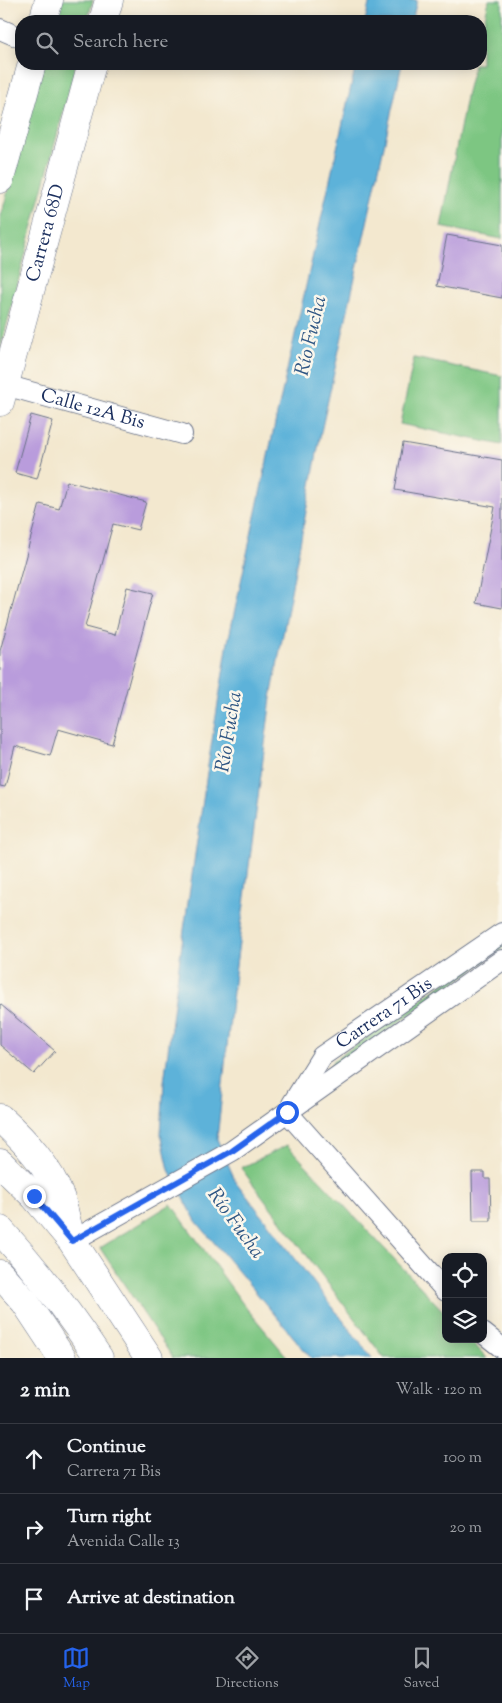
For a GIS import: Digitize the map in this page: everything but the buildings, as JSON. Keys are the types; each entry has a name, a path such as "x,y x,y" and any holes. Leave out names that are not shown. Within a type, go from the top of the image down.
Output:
{"main road":[{"path":"45,15 49,0"},
{"path":"105,15 109,0"},
{"path":"0,179 30,70"},
{"name":"Carrera 68D","path":"2,393 90,70"},
{"path":"0,1118 22,1139 45,1168 60,1199 72,1241"},
{"path":"0,1163 34,1196 72,1241 149,1358"},
{"path":"0,1230 20,1251 70,1314 99,1358"},
{"path":"3,1277 70,1314"},
{"path":"3,1277 38,1320 62,1358"}],"street":[{"path":"0,29 15,35"},
{"name":"Calle 12A Bis","path":"2,393 182,434"},
{"name":"Carrera 71 Bis","path":"287,1112 322,1056 502,933"},
{"name":"Carrera 71 Bis","path":"72,1241 232,1151 502,960"},
{"path":"287,1112 442,1286"},
{"path":"487,1337 502,1348"}],"green space":[{"path":"59,0 93,0 89,15 55,15"},
{"path":"489,0 502,0 502,239 441,227 472,70 487,70 486,15"},
{"path":"40,70 74,70 0,350 0,220"},
{"path":"414,358 502,376 502,445 400,424"},
{"path":"502,942 502,949 325,1075 333,1061"},
{"path":"287,1145 442,1310 442,1343 473,1343 487,1358 384,1358 241,1168"},
{"path":"171,1204 243,1304 288,1358 173,1358 100,1248"}],"water":[{"path":"370,0 417,0 413,15 366,15"},
{"name":"Río Fucha","path":"355,70 401,70 321,432 271,698 235,973 217,1139 236,1182 372,1358 311,1358 196,1221 169,1170 161,1134 164,1082 180,957 209,759 228,642"}],"route":[{"path":"34,1196 72,1241 232,1151 287,1112"}]}
